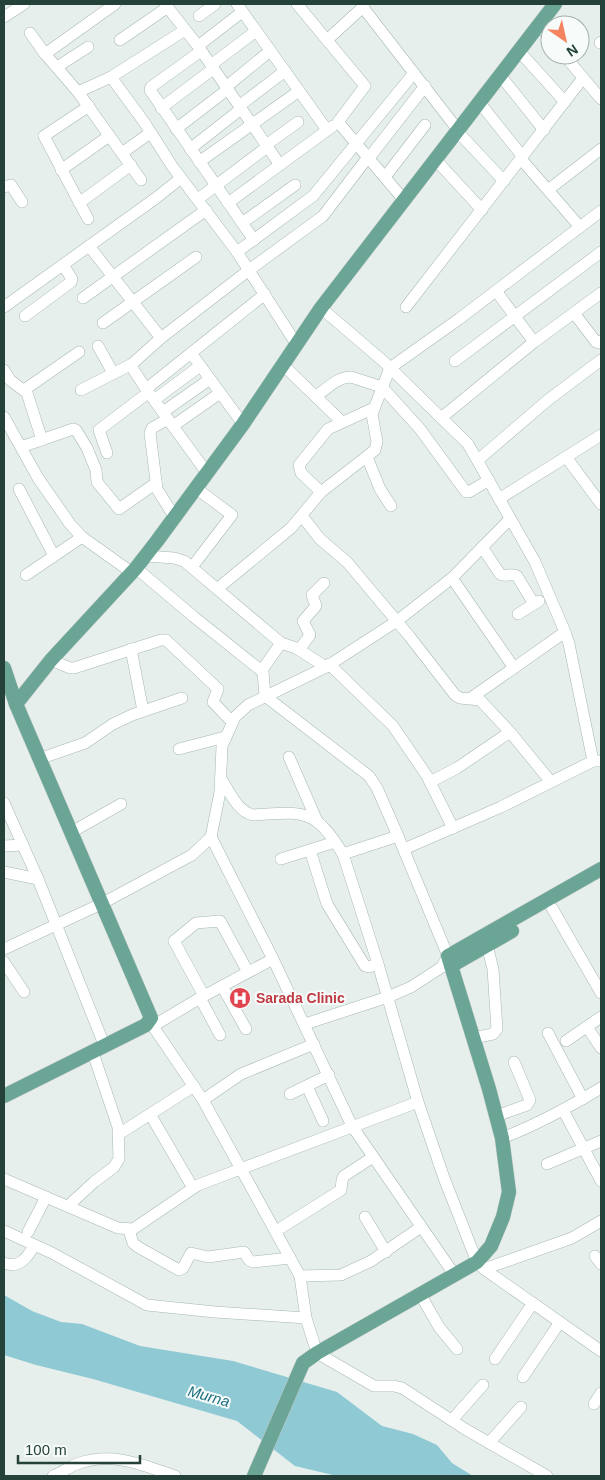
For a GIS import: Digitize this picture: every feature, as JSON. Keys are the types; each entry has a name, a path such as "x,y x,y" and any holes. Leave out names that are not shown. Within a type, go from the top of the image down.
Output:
{"main road":[{"path":"16,704 51,660 146,556 243,424 321,308 555,4"},
{"path":"4,669 16,704 149,1014 151,1024 4,1096"},
{"path":"447,963 601,869"},
{"path":"447,963 487,946 601,879"},
{"path":"255,1473 303,1363 317,1353 454,1274 480,1265 491,1246 508,1203 509,1192 502,1138 474,1038 447,963"}],"street":[{"path":"45,54 116,4"},
{"path":"199,16 215,4"},
{"path":"228,203 338,122 365,86 297,4"},
{"path":"4,17 18,5"},
{"path":"327,40 363,5 458,131 504,182"},
{"path":"120,40 166,6 199,48 280,165"},
{"path":"254,240 161,108 150,88 199,48 239,8 327,130"},
{"path":"78,92 111,78 185,30"},
{"path":"161,108 256,31"},
{"path":"30,33 45,54 78,92 141,180"},
{"path":"57,67 88,47"},
{"path":"176,129 270,51"},
{"path":"519,51 565,102"},
{"path":"572,65 601,99"},
{"path":"190,149 285,71"},
{"path":"237,252 313,196 414,73"},
{"path":"500,75 544,130"},
{"path":"111,78 181,178 237,252 297,345"},
{"path":"406,307 583,78"},
{"path":"81,390 132,364 161,338 323,216 425,86"},
{"path":"199,162 253,125 299,90"},
{"path":"479,102 522,158 580,227"},
{"path":"88,106 44,136 88,219"},
{"path":"198,199 298,122"},
{"path":"338,122 404,200"},
{"path":"385,177 425,125"},
{"path":"122,153 150,132"},
{"path":"61,170 109,136"},
{"path":"548,190 601,149"},
{"path":"436,159 482,210"},
{"path":"79,203 131,165"},
{"path":"4,307 181,178"},
{"path":"4,187 11,185 22,202"},
{"path":"242,223 295,185"},
{"path":"83,298 206,210"},
{"path":"217,589 291,528 321,492 372,453 377,446 372,420 374,408 390,368 496,291 601,211"},
{"path":"89,246 161,338"},
{"path":"455,361 601,252"},
{"path":"103,323 196,257"},
{"path":"25,316 72,281 63,265"},
{"path":"496,291 534,342"},
{"path":"442,418 534,342 601,293"},
{"path":"150,393 190,353 265,294"},
{"path":"321,308 390,368 442,418 468,444 478,460 535,562 565,632 597,761 500,807 404,849"},
{"path":"574,313 596,342 601,341"},
{"path":"98,346 113,373"},
{"path":"24,390 79,352"},
{"path":"190,353 243,424"},
{"path":"478,460 548,400 601,360"},
{"path":"132,364 133,369 207,473"},
{"path":"283,365 342,422"},
{"path":"108,453 99,430 150,393 200,366"},
{"path":"4,370 10,380 27,393 42,440"},
{"path":"316,396 339,379 346,377 382,387 423,433 466,492 489,480"},
{"path":"168,419 210,379"},
{"path":"175,518 159,494 156,484 150,431 168,419 220,393"},
{"path":"321,492 301,473 299,465 328,429 374,408"},
{"path":"4,417 38,478 70,524 82,537 134,570 262,670 264,674 265,696"},
{"path":"21,447 73,429 76,430 87,448 96,470 97,482 117,509 120,509 156,484"},
{"path":"499,499 601,435"},
{"path":"367,457 380,489 391,506"},
{"path":"566,457 601,504"},
{"path":"19,489 54,556"},
{"path":"192,567 232,515 197,489"},
{"path":"302,516 320,538 347,562 397,621 455,695 460,698 480,700 510,732 551,782"},
{"path":"4,949 101,904 192,855 210,837 221,779 222,746 232,722 248,706 328,666 397,621 452,578 510,519"},
{"path":"26,575 82,537"},
{"path":"482,547 500,574 504,576 512,574 517,576 534,604"},
{"path":"146,556 180,559 192,567 281,643 299,650 328,666 393,726 430,782 453,828"},
{"path":"452,578 514,668"},
{"path":"299,650 310,635 303,621 316,606 312,595 324,582"},
{"path":"518,614 549,595"},
{"path":"471,698 565,632"},
{"path":"51,660 74,668 161,640 168,641 217,688 218,690 213,702 232,722"},
{"path":"262,670 281,643"},
{"path":"131,649 143,711"},
{"path":"265,696 370,776 404,849 447,963 388,997 305,1024"},
{"path":"39,759 85,743 113,724 143,711 182,698"},
{"path":"430,782 457,768 510,732"},
{"path":"178,749 225,737"},
{"path":"289,757 317,822"},
{"path":"221,779 239,807 246,814 301,813 317,822 343,854 388,997 418,1102 444,1178 480,1265 601,1351"},
{"path":"4,803 56,924 98,1050 119,1134 119,1159 117,1164 68,1206"},
{"path":"70,833 121,804"},
{"path":"343,854 398,836"},
{"path":"210,837 305,1024 352,1126 454,1274"},
{"path":"281,859 335,842"},
{"path":"4,846 23,845"},
{"path":"310,850 324,896 332,913 365,966 369,967 378,964"},
{"path":"4,872 38,879"},
{"path":"552,908 601,993"},
{"path":"220,1035 174,940 196,923 220,922 248,972"},
{"path":"474,1038 493,1034 497,1029 493,969 487,946"},
{"path":"273,959 151,1024 203,1100 300,1276 306,1318 317,1353 374,1386 402,1388 488,1443 546,1476"},
{"path":"4,962 24,992"},
{"path":"222,986 246,1029"},
{"path":"566,1041 601,1017"},
{"path":"587,1026 601,1048"},
{"path":"548,1033 583,1099"},
{"path":"203,1100 241,1074 314,1044"},
{"path":"496,1116 527,1105 530,1100 514,1062"},
{"path":"290,1094 329,1076"},
{"path":"119,1134 194,1086"},
{"path":"307,1086 323,1121"},
{"path":"502,1138 530,1128 601,1088"},
{"path":"4,1179 118,1228 129,1230 193,1188 418,1102"},
{"path":"563,1110 601,1181"},
{"path":"150,1114 193,1188"},
{"path":"547,1164 601,1141"},
{"path":"276,1231 341,1190 344,1176 372,1157"},
{"path":"28,1232 46,1197"},
{"path":"365,1217 386,1252"},
{"path":"480,1265 572,1238 601,1221"},
{"path":"300,1276 341,1275 372,1261 421,1227"},
{"path":"129,1230 134,1243 138,1247 179,1270 183,1268 191,1252 208,1257 244,1252 249,1260 253,1262 290,1258"},
{"path":"4,1231 52,1253 147,1305 306,1318"},
{"path":"4,1263 11,1265 24,1261 34,1246"},
{"path":"420,1294 439,1327 457,1349"},
{"path":"495,1359 533,1303"},
{"path":"523,1377 560,1322"},
{"path":"452,1420 483,1385"},
{"path":"594,1404 601,1393"},
{"path":"488,1443 521,1407"},
{"path":"53,1476 78,1464 107,1458 124,1460 153,1473 175,1476"}],"water":[{"name":"Murna","path":"4,1295 32,1311 61,1322 82,1324 140,1346 233,1361 337,1392 382,1426 413,1434 437,1445 452,1463 473,1476 337,1476 295,1466 237,1421 4,1355"}],"place":[{"name":"Sarada Clinic","path":"240,998"}]}
